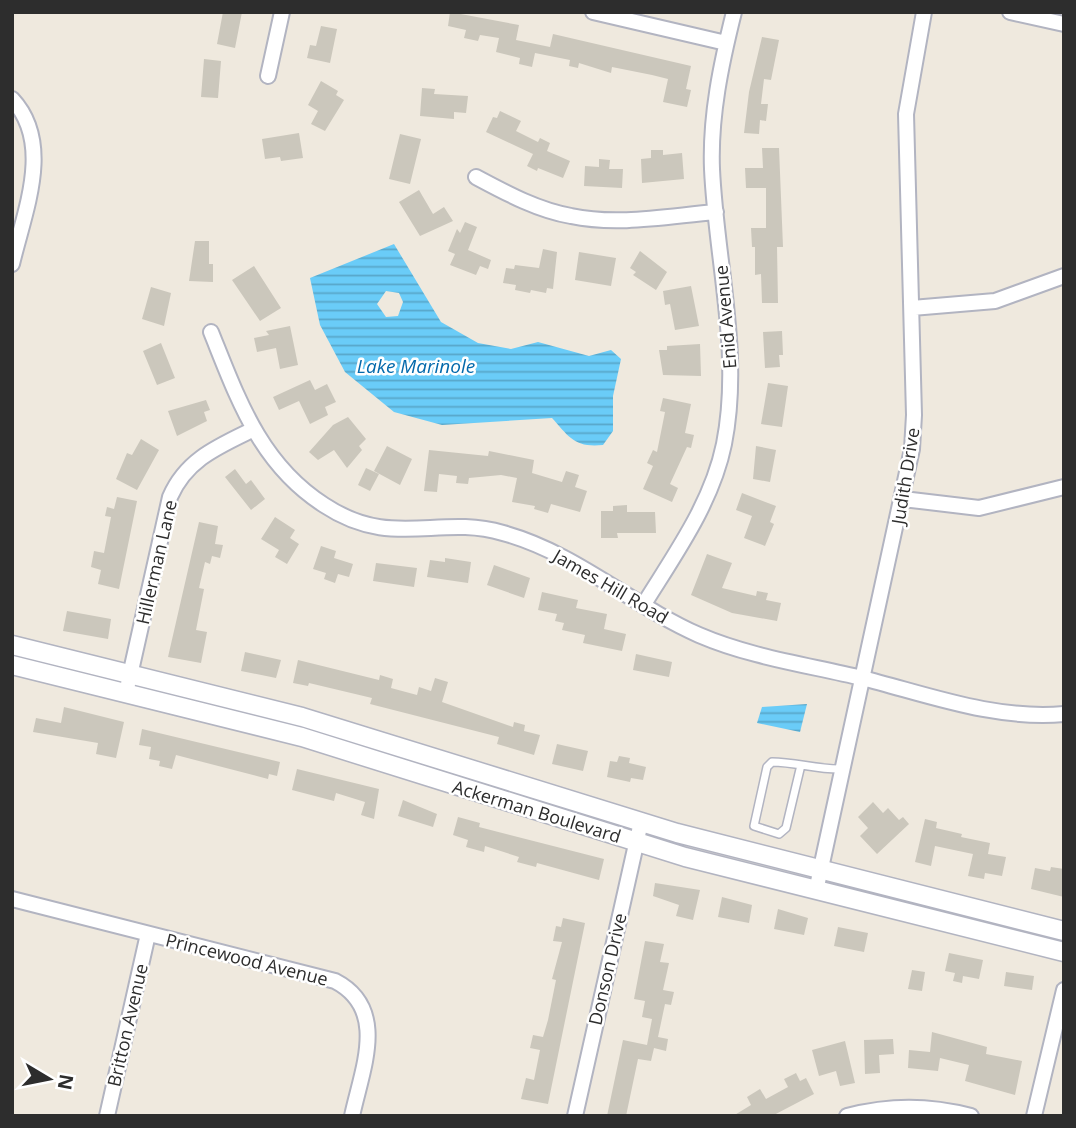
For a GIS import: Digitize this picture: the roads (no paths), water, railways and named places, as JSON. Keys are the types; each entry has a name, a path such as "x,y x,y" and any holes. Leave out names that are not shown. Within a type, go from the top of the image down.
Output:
{"street":[{"path":"268,76 282,12"},
{"path":"593,12 726,43"},
{"name":"Enid Avenue","path":"643,604 693,524 707,496 723,445 731,377 716,212 713,127 726,43 734,12"},
{"name":"Judith Drive","path":"816,891 911,459 914,415 906,114 924,12"},
{"path":"1010,12 1064,24"},
{"path":"12,99 27,119 35,149 34,166 12,264"},
{"path":"476,177 536,206 582,218 617,220 716,212"},
{"path":"912,308 995,301 1064,276"},
{"name":"James Hill Road","path":"211,332 252,429 285,474 305,493 346,518 388,530 462,527 500,532 559,554 643,604 723,644 981,709 1034,716 1064,714"},
{"name":"Hillerman Lane","path":"126,693 170,497 177,481 195,460 252,429"},
{"path":"903,499 979,508 1064,486"},
{"name":"Ackerman Boulevard","path":"12,645 362,733 641,822 820,871 1064,931"},
{"name":"Ackerman Boulevard","path":"12,665 302,737 636,842 816,891 1064,952"},
{"name":"Donson Drive","path":"575,1116 641,822"},
{"name":"Princewood Avenue","path":"12,899 335,981 356,995 369,1025 352,1116"},
{"name":"Britton Avenue","path":"107,1116 148,934"},
{"path":"1034,1116 1064,990"},
{"path":"847,1116 895,1107 920,1106 971,1116"}],"lane":[{"path":"801,765 786,828 779,834 754,826 767,767 772,762 843,769"}],"water":[{"name":"Lake Marinole","path":"394,244 441,322 478,343 511,349 538,342 589,356 611,350 621,359 613,396 613,431 603,445 586,445 573,440 552,418 442,425 394,412 345,372 320,325 310,278","holes":["386,291 399,293 403,302 398,316 386,317 377,304"]},
{"path":"807,704 800,732 757,723 762,707"}]}
